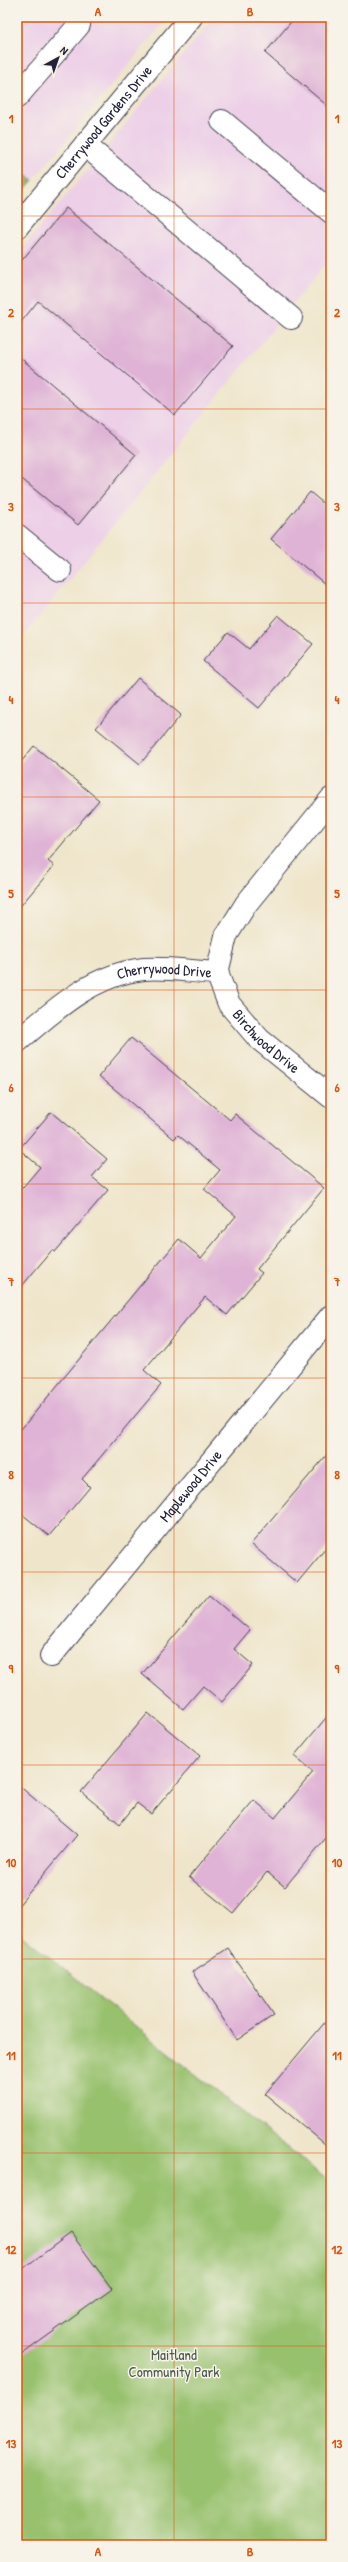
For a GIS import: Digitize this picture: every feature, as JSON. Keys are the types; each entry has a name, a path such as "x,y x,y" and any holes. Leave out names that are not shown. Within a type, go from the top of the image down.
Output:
{"street":[{"path":"17,97 79,24 80,17"},
{"name":"Cherrywood Gardens Drive","path":"17,227 191,17"},
{"path":"222,121 331,212"},
{"path":"85,145 291,318"},
{"path":"17,535 60,570"},
{"name":"Cherrywood Drive","path":"17,1042 62,1002 105,979 144,969 217,973 226,936 246,904 331,799"},
{"name":"Birchwood Drive","path":"217,973 229,1004 259,1039 331,1097"},
{"name":"Maplewood Drive","path":"51,1656 331,1316"}],"shaded area":[{"path":"17,17 168,17 33,180 17,168"},
{"path":"214,17 331,17 331,257 17,644 17,255"}],"green space":[{"path":"17,168 33,180 17,199"},
{"name":"Maitland Community Park","path":"17,1931 331,2183 331,2545 17,2545"}],"building":[{"path":"295,17 331,17 331,109 265,53"},
{"path":"66,208 233,346 175,415 38,301 17,327 17,266"},
{"path":"17,355 136,455 78,525 17,475"},
{"path":"310,492 331,510 331,589 271,539"},
{"path":"278,615 313,644 259,708 203,661 228,632 249,649"},
{"path":"138,678 181,715 140,764 96,728"},
{"path":"34,746 99,800 48,861 54,866 17,910 17,767"},
{"path":"131,1038 230,1120 235,1114 324,1188 257,1269 262,1273 227,1315 205,1297 144,1370 161,1385 82,1479 90,1487 49,1536 17,1510 17,1434 179,1239 201,1258 236,1216 204,1189 220,1170 178,1135 174,1139 99,1076"},
{"path":"51,1112 107,1159 92,1177 108,1190 55,1252 52,1250 17,1292 17,1194 40,1167 19,1149"},
{"path":"331,1450 331,1542 297,1583 251,1544"},
{"path":"209,1595 250,1630 234,1649 253,1665 222,1702 203,1686 183,1709 142,1674"},
{"path":"331,1712 331,1832 285,1887 267,1872 233,1913 189,1877 254,1800 275,1818 313,1772 294,1756"},
{"path":"148,1713 200,1756 151,1814 137,1803 120,1824 81,1792"},
{"path":"17,1784 77,1835 17,1907"},
{"path":"228,1948 274,2015 237,2040 192,1972"},
{"path":"331,2015 331,2149 265,2094"},
{"path":"71,2233 112,2289 17,2358 17,2273"}]}
